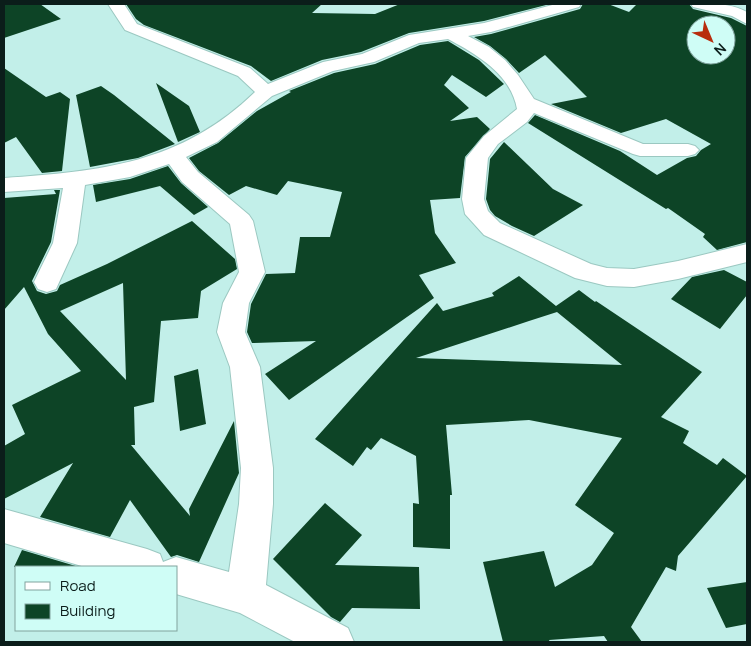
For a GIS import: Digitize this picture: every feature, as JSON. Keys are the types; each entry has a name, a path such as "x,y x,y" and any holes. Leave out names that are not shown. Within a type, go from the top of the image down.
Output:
{"street":[{"path":"116,4 131,27 244,72 265,92"},
{"path":"4,185 75,180 122,172 174,155 210,138 265,92 329,66 368,58 397,44 414,39 485,28 573,4"},
{"path":"699,4 737,13 747,19"},
{"path":"450,33 489,55 512,80 527,103 527,109 520,118 491,140 477,158 473,199 477,214 492,229 584,271 607,277 634,278 678,270 747,253"},
{"path":"527,103 640,150 688,150"},
{"path":"174,155 190,177 241,221 252,272 236,303 231,332 245,368 257,468 256,504 247,573 247,596"},
{"path":"47,282 65,243 75,180"},
{"path":"4,526 144,566"},
{"path":"178,577 247,596 334,642"}],"building":[{"path":"4,4 40,4 61,19 4,38"},
{"path":"126,4 322,4 312,13 375,14 400,4 550,4 484,21 409,33 361,52 322,60 271,81 251,66 144,25 136,19"},
{"path":"583,4 608,4 629,12 637,4 689,4 693,9 718,15 686,15 686,65 736,65 736,20 747,26 747,242 717,250 703,237 705,234 668,208 666,209 528,123 535,115 620,151 657,175 687,158 696,156 701,150 711,144 666,119 621,133 551,104 587,97 545,55 519,73 490,46 474,37 580,9"},
{"path":"448,41 479,60 504,84 486,97 452,75 444,85 469,108 450,121 477,117 490,129 465,157 460,198 430,200 435,233 456,263 419,275 434,298 289,400 265,374 316,341 252,343 247,332 251,304 266,274 295,273 300,237 330,237 342,192 288,181 277,195 246,186 229,195 199,171 189,158 218,143 257,111 291,92 289,91 334,73 375,64 420,45"},
{"path":"4,68 46,97 60,92 70,99 62,171 42,173 16,137 4,143"},
{"path":"156,83 189,106 200,132 178,142"},
{"path":"101,86 175,144 138,158 90,167 76,95"},
{"path":"504,142 553,189 583,205 534,236 495,216 490,210 486,199 490,159"},
{"path":"168,166 181,183 208,207 194,215 160,186 96,202 93,185 130,179"},
{"path":"54,190 60,190 51,242 32,281 37,291 46,294 57,291 60,285 107,264 192,221 235,259 237,269 201,291 198,318 161,321 154,402 134,407 135,445 131,445 190,516 189,509 234,421 239,473 199,562 177,555 171,557 130,500 110,537 40,517 73,463 4,499 4,446 25,434 12,405 81,371 48,334 24,287 4,310 4,198 56,194","holes":["123,283 126,380 60,311"]},
{"path":"724,270 747,282 747,295 720,329 671,299 692,277"},
{"path":"519,276 556,306 579,290 702,372 661,417 689,431 683,443 717,465 723,458 747,476 678,556 676,571 666,567 631,627 642,642 608,642 604,636 549,640 550,642 503,642 483,562 544,551 555,587 592,565 614,533 575,505 622,438 529,420 446,425 452,495 450,495 450,549 413,547 413,503 419,504 416,456 381,438 371,450 367,447 353,466 315,439 437,303 443,311 494,296 492,293","holes":["557,312 622,365 416,358"]},
{"path":"198,369 206,424 180,431 174,376"},
{"path":"325,503 362,535 335,565 419,567 420,609 352,608 340,622 331,617 273,559"},
{"path":"22,550 76,566 15,566"},
{"path":"747,582 747,624 726,628 707,588"}]}
